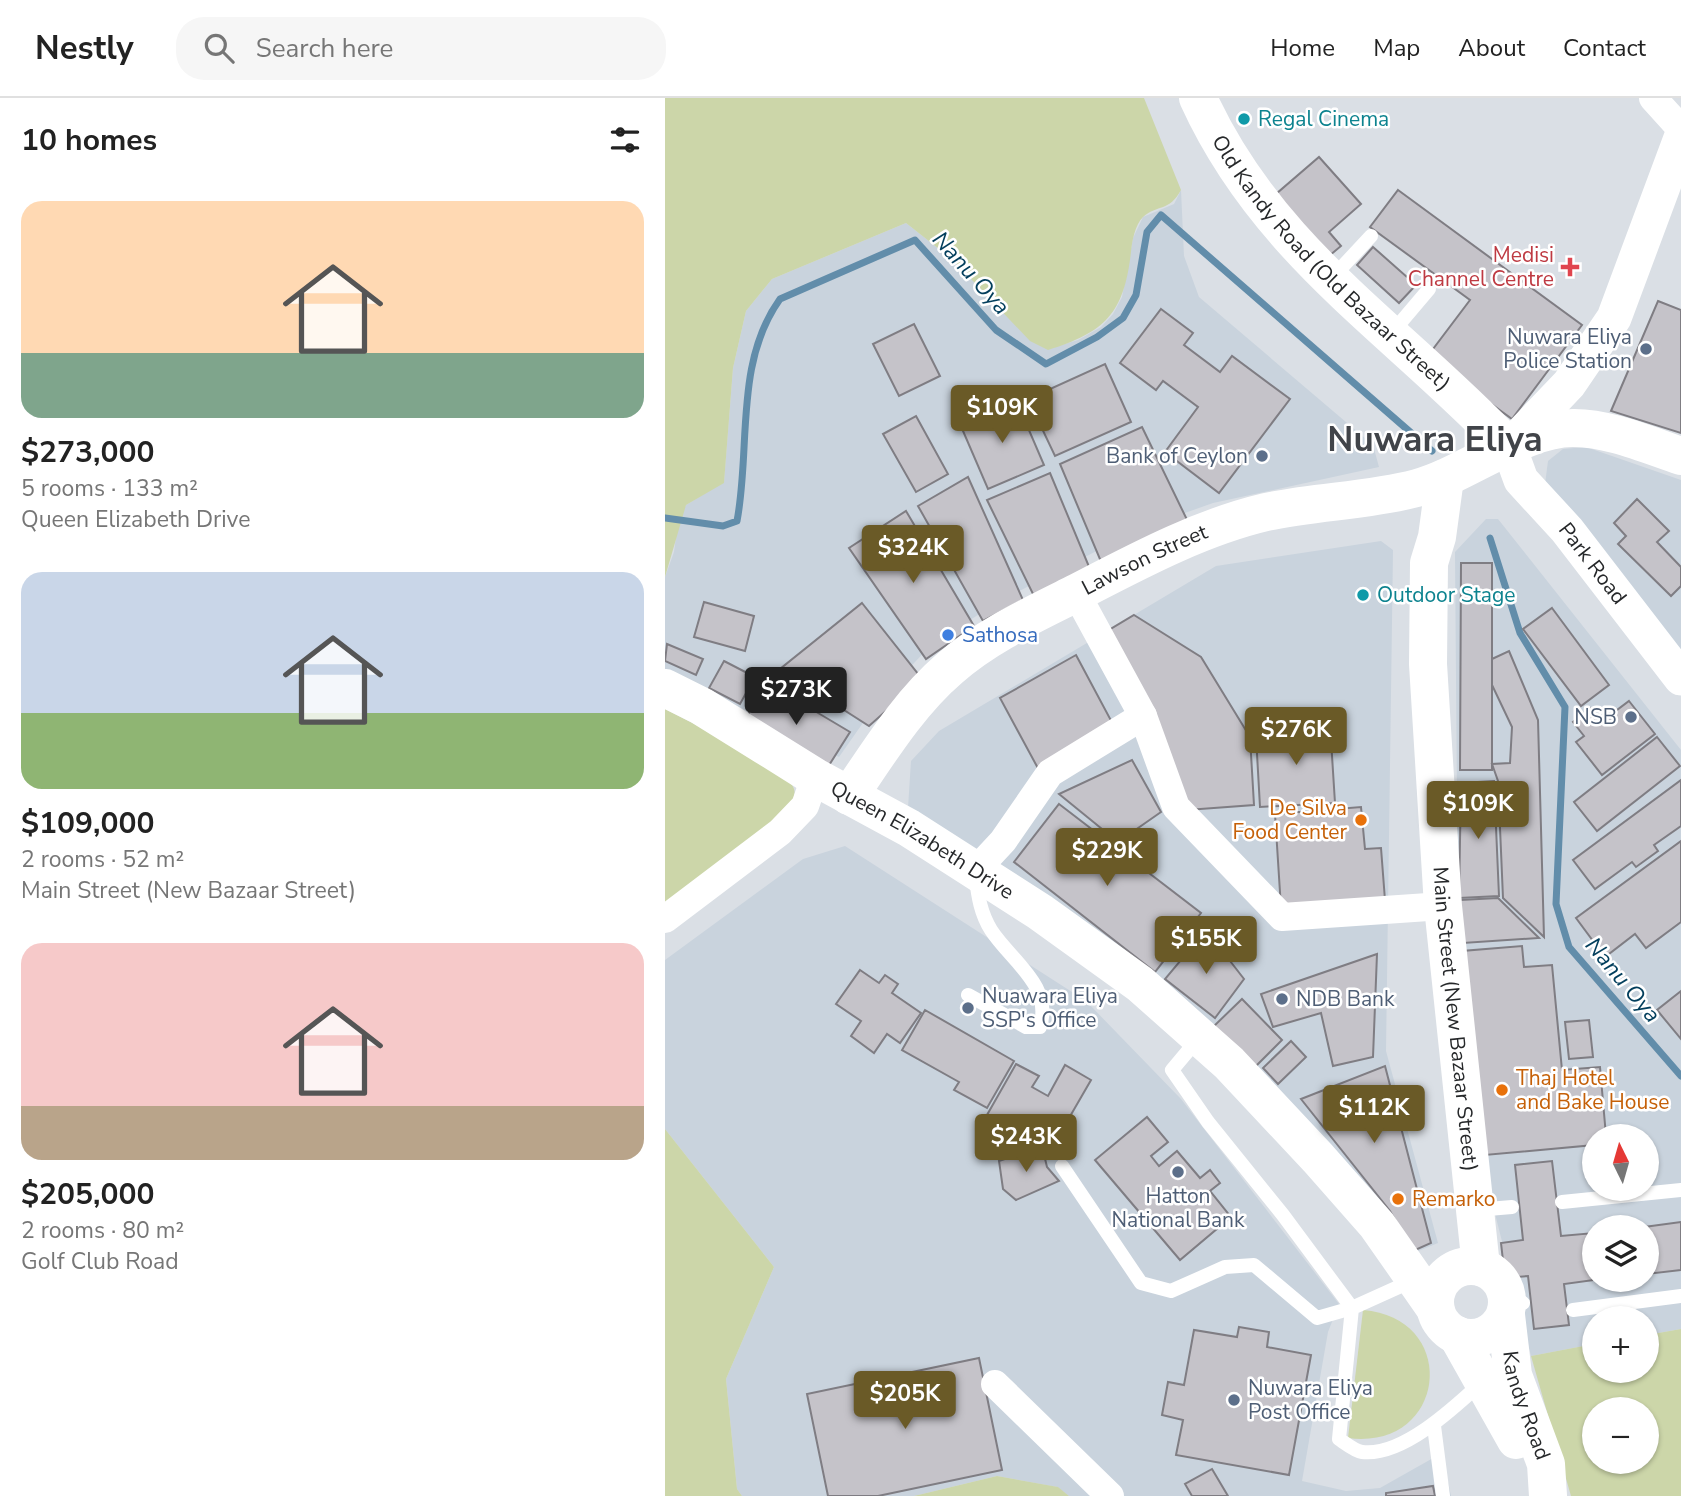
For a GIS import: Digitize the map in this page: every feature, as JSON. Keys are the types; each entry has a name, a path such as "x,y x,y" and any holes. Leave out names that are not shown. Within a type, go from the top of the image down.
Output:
{"main road":[{"name":"Old Kandy Road (Old Bazaar Street)","path":"1198,98 1235,170 1262,206 1389,336 1509,447"},
{"name":"Lawson Street","path":"849,796 907,714 949,668 999,634 1076,593 1199,534 1252,516 1291,507 1401,492 1445,478 1509,447 1559,429 1575,427 1612,435 1681,456"},
{"name":"Main Street (New Bazaar Street)","path":"1429,563 1437,537 1445,478"},
{"name":"Main Street (New Bazaar Street)","path":"1401,492 1427,519 1428,664 1443,906 1455,1041 1494,1208 1495,1289"},
{"name":"Queen Elizabeth Drive","path":"665,688 701,706 815,777 909,828 1113,963 1252,1086 1377,1224 1426,1294"},
{"path":"1421,1266 1495,1289 1494,1330 1476,1338 1426,1294 1421,1266"},
{"path":"1426,1294 1440,1284 1495,1289"},
{"name":"Kandy Road","path":"1495,1289 1513,1375 1546,1464 1548,1496"},
{"name":"Kandy Road","path":"1426,1294 1483,1381 1518,1442 1528,1471 1548,1496"}],"street":[{"path":"1653,98 1681,129"},
{"path":"1509,447 1569,384 1614,318 1681,138"},
{"name":"Park Road","path":"1509,447 1521,480 1567,530 1681,678"},
{"path":"1076,593 1143,716 1176,807 1282,917 1443,906"},
{"path":"976,870 1003,841 1049,773 1143,716"},
{"path":"668,915 780,832 805,806 815,777"},
{"path":"995,1384 1111,1496"}],"lane":[{"path":"1331,279 1371,236"},
{"path":"1389,336 1429,289"},
{"path":"968,995 1026,1027 1040,1027 1044,1015 1038,986 991,930 978,903 976,870"},
{"path":"1199,1038 1172,1070 1208,1122 1283,1214 1352,1308 1339,1439 1361,1452 1383,1449 1434,1426 1483,1381"},
{"path":"1062,1166 1141,1283 1171,1291 1225,1267 1254,1265 1317,1318 1352,1308 1426,1294"},
{"path":"1562,1202 1681,1191"},
{"path":"1573,1310 1681,1296"},
{"path":"1434,1426 1443,1496"}],"shaded area":[{"path":"1181,190 1184,256 1199,297 1373,445 1379,467 1213,503 1137,530 1000,601 932,644 879,700 839,757 665,670 665,577 674,552 678,522 686,505 724,482 733,368 746,311 772,279 906,223 953,260 1048,349 1078,340 1101,327 1113,314 1122,297 1133,238 1143,217 1174,204"},
{"path":"1586,447 1681,480 1681,665 1545,484 1548,461 1563,449"},
{"path":"1486,519 1498,519 1681,750 1681,1329 1659,1333 1659,1306 1582,1306 1582,1346 1531,1356 1487,1182 1458,926 1455,552"},
{"path":"1381,541 1393,550 1386,1051 1438,1243 1411,1254 1350,1174 908,808 911,761 939,731 1216,566"},
{"path":"845,846 1086,1001 1181,1099 1339,1304 1328,1332 1302,1481 1346,1491 1380,1488 1442,1453 1451,1496 1069,1496 1057,1487 997,1476 914,1496 742,1496 737,1489 726,1379 774,1267 665,1129 665,960 803,859"}],"green space":[{"path":"665,98 1144,98 1181,190 1172,202 1148,213 1138,224 1123,291 1109,317 1084,336 1048,350 1030,341 953,260 906,223 772,279 746,311 733,368 724,483 686,505 665,577"},
{"path":"665,709 757,758 788,781 795,793 781,817 665,906"},
{"path":"665,1129 774,1267 726,1379 737,1489 742,1496 665,1496"},
{"path":"1363,1310 1395,1318 1416,1335 1427,1357 1429,1382 1422,1405 1406,1425 1381,1437 1348,1438"},
{"path":"1681,1329 1681,1496 1571,1496 1531,1356 1582,1346 1582,1383 1659,1383 1659,1333"},
{"path":"997,1476 1058,1487 1069,1496 914,1496"}],"building":[{"path":"1319,157 1361,204 1329,232 1341,246 1323,261 1269,200"},
{"path":"1398,190 1582,325 1512,419 1427,357 1470,300 1370,227"},
{"path":"1373,247 1416,285 1399,303 1357,265"},
{"path":"1658,301 1681,310 1681,433 1611,411"},
{"path":"1161,309 1193,333 1184,345 1220,372 1232,356 1290,399 1219,493 1165,452 1198,407 1163,381 1156,390 1120,363"},
{"path":"914,324 940,376 899,396 873,344"},
{"path":"1105,364 1131,422 1055,456 1028,399"},
{"path":"1016,400 1044,465 988,489 960,424"},
{"path":"916,416 948,474 916,492 883,434"},
{"path":"1142,427 1191,528 1102,564 1060,464"},
{"path":"1050,473 1090,569 1034,596 987,500"},
{"path":"968,477 1023,600 983,621 918,506"},
{"path":"1637,499 1669,531 1657,542 1681,567 1681,586 1671,596 1618,544 1626,536 1614,523"},
{"path":"906,511 974,626 926,659 849,548"},
{"path":"1461,563 1492,563 1492,770 1460,770"},
{"path":"704,602 754,616 745,651 694,637"},
{"path":"862,603 922,679 869,726 780,669"},
{"path":"1552,608 1609,685 1581,706 1523,629"},
{"path":"1134,615 1201,657 1250,737 1254,805 1187,810 1104,633"},
{"path":"667,644 703,659 696,675 665,661"},
{"path":"1509,651 1538,720 1544,937 1503,898 1498,781 1492,764 1510,763 1512,727 1492,685 1492,659"},
{"path":"1076,655 1115,728 1040,772 1000,698"},
{"path":"724,661 755,677 740,704 709,688"},
{"path":"766,682 850,732 826,770 743,724"},
{"path":"1629,701 1655,734 1602,775 1576,742 1584,736 1573,722 1590,708 1601,722"},
{"path":"1330,724 1335,803 1260,807 1256,736 1294,734 1293,726"},
{"path":"1657,737 1680,766 1597,831 1574,802"},
{"path":"1132,760 1161,812 1118,842 1059,794"},
{"path":"1681,780 1681,826 1654,845 1658,851 1636,867 1632,862 1595,889 1573,860"},
{"path":"1494,781 1499,896 1459,898 1461,783"},
{"path":"1059,804 1201,913 1155,972 1014,862"},
{"path":"1361,807 1365,849 1381,848 1385,900 1281,908 1275,814"},
{"path":"1681,841 1681,922 1646,948 1635,934 1605,957 1576,918"},
{"path":"1498,898 1539,938 1463,943 1460,900"},
{"path":"1206,930 1244,979 1215,1018 1165,979"},
{"path":"1522,946 1524,967 1552,965 1562,1070 1600,1067 1605,1124 1582,1124 1582,1146 1485,1155 1462,951"},
{"path":"1377,954 1373,1057 1333,1066 1321,1013 1273,1027 1261,994"},
{"path":"860,970 879,983 885,975 898,984 892,993 921,1013 900,1043 887,1034 874,1053 851,1036 861,1021 836,1004"},
{"path":"1681,991 1681,1039 1657,1010"},
{"path":"1242,999 1282,1040 1254,1068 1213,1027"},
{"path":"925,1010 1014,1061 987,1108 954,1090 959,1082 902,1050"},
{"path":"1589,1020 1593,1057 1569,1059 1565,1022"},
{"path":"1291,1041 1306,1057 1278,1084 1263,1068"},
{"path":"1016,1064 1039,1076 1032,1087 1048,1096 1065,1065 1091,1080 1050,1151 987,1115"},
{"path":"1385,1066 1431,1243 1413,1251 1390,1211 1301,1099"},
{"path":"1147,1117 1168,1142 1151,1156 1159,1166 1177,1151 1200,1178 1210,1170 1220,1183 1210,1191 1231,1217 1180,1260 1095,1160"},
{"path":"1042,1146 1047,1167 1059,1181 1016,1200 1003,1189 999,1161"},
{"path":"1552,1161 1561,1236 1582,1234 1582,1282 1564,1284 1569,1325 1534,1329 1528,1276 1505,1278 1501,1243 1523,1240 1515,1165"},
{"path":"1681,1222 1681,1270 1659,1273 1659,1225"},
{"name":"Nuwara Eliya Post Office","path":"1239,1327 1269,1332 1267,1347 1311,1355 1289,1475 1176,1455 1183,1420 1162,1415 1168,1382 1184,1385 1194,1330 1237,1337"},
{"path":"979,1358 1002,1470 878,1496 828,1496 807,1394"},
{"path":"1212,1469 1228,1496 1192,1496 1185,1484"},
{"path":"1433,1486 1435,1496 1386,1496 1386,1493"}],"waterway":[{"name":"Nanu Oya","path":"665,518 723,526 737,521 750,378 756,350 780,299 915,240 996,330 1046,364 1097,337 1123,318 1136,295 1147,232 1161,215 1432,451"},
{"name":"Nanu Oya","path":"1490,538 1520,633 1565,707 1556,904 1569,947 1681,1076"}],"place":[{"name":"Regal Cinema","path":"1244,119"},
{"name":"Medisi Channel Centre","path":"1570,267"},
{"name":"Nuwara Eliya Police Station","path":"1646,349"},
{"name":"Bank of Ceylon","path":"1262,456"},
{"name":"Outdoor Stage","path":"1363,595"},
{"name":"Sathosa","path":"948,635"},
{"name":"NSB","path":"1631,717"},
{"name":"De Silva Food Center","path":"1361,820"},
{"name":"NDB Bank","path":"1282,999"},
{"name":"Nuawara Eliya SSP's Office","path":"968,1008"},
{"name":"Thaj Hotel and Bake House","path":"1502,1090"},
{"name":"Hatton National Bank","path":"1178,1172"},
{"name":"Remarko","path":"1398,1199"},
{"name":"Nuwara Eliya Post Office","path":"1234,1400"}],"district":[{"name":"Nuwara Eliya","path":"1435,439"}]}
